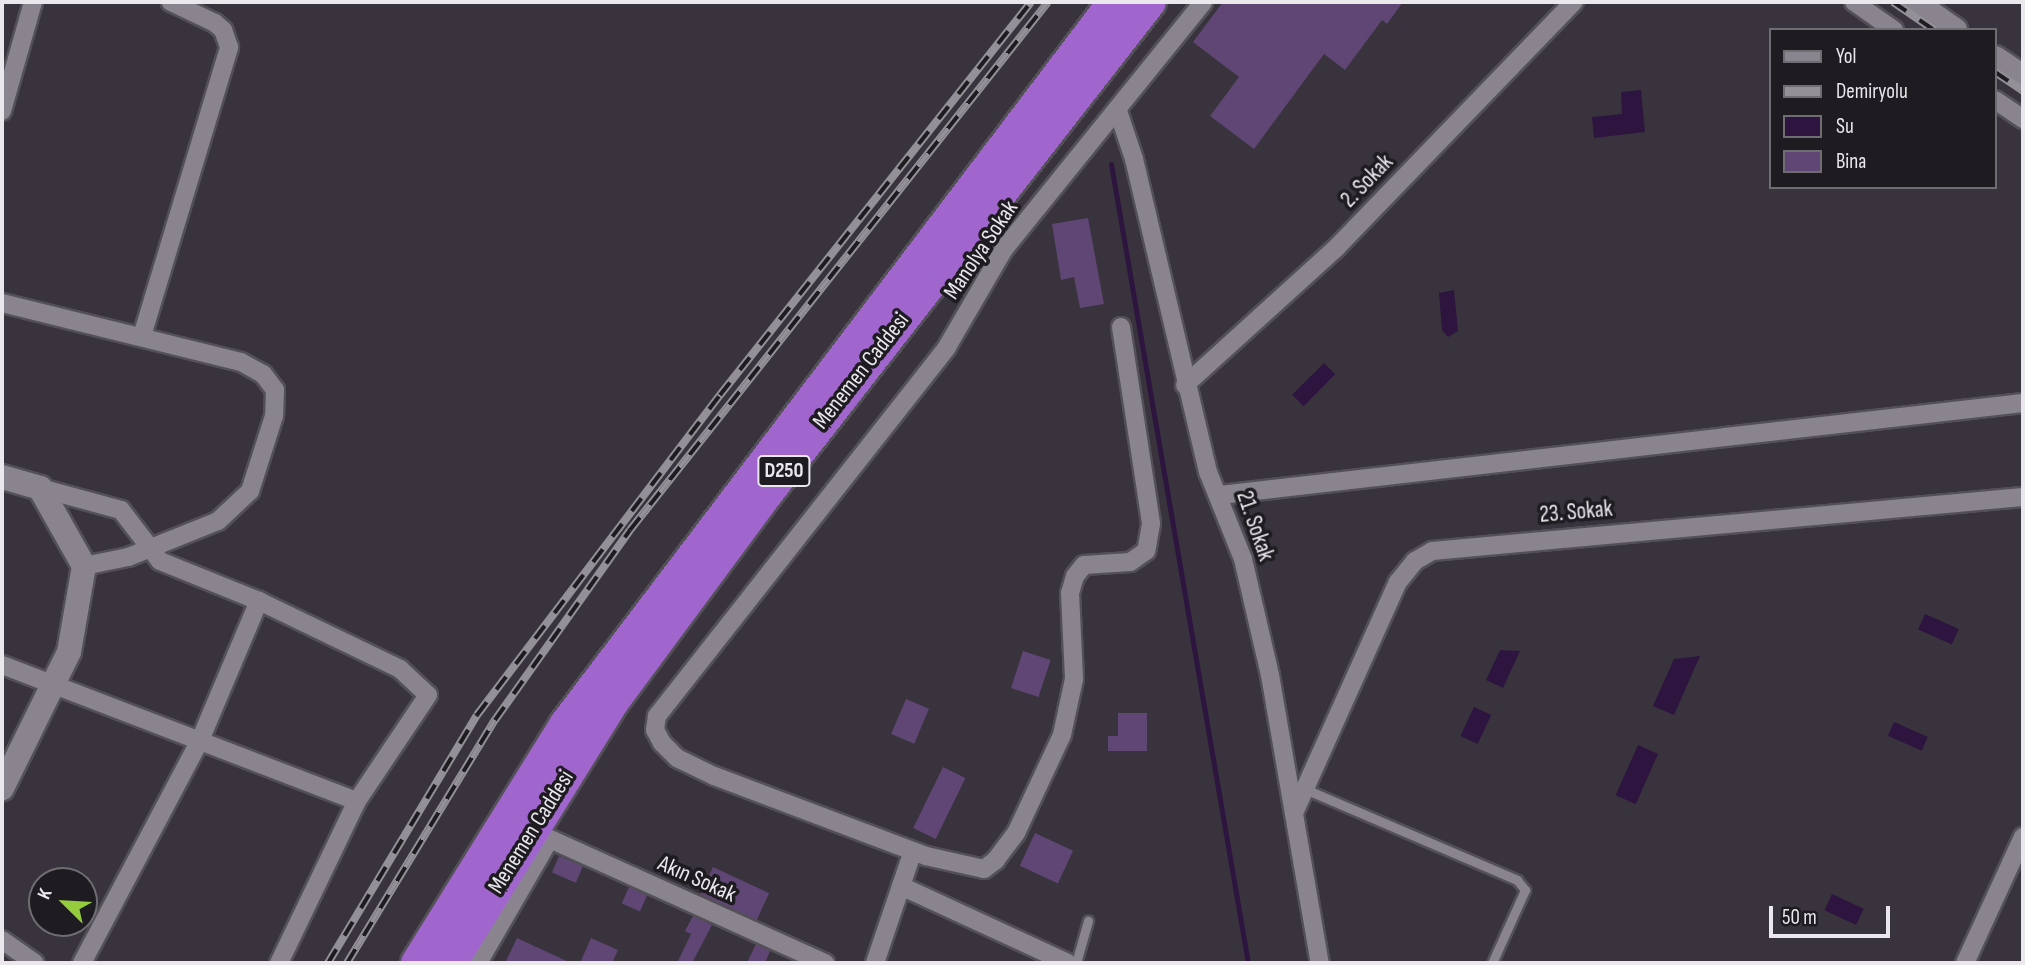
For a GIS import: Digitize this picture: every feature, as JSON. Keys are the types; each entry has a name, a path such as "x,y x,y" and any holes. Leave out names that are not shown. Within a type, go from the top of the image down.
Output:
{"highway":[{"name":"Menemen Caddesi","path":"417,963 565,725 1114,2"},
{"name":"Menemen Caddesi","path":"451,963 615,699 804,446 1150,2"}],"street":[{"path":"2,111 33,2"},
{"path":"142,337 229,47 223,30 215,23 171,2"},
{"name":"Manolya Sokak","path":"913,851 714,776 677,758 655,730 657,716 947,347 1004,249 1118,111 1203,2"},
{"name":"2. Sokak","path":"1185,385 1337,247 1574,2"},
{"path":"1854,2 1891,28"},
{"path":"1915,2 1952,28"},
{"path":"1997,59 2023,77"},
{"path":"1997,101 2023,119"},
{"name":"21. Sokak","path":"1118,111 1134,159 1185,385 1208,472 1220,495 1243,559 1270,675 1320,963"},
{"path":"2,303 241,362 263,374 275,390 274,416 250,491 218,521 150,549 85,566"},
{"path":"875,963 913,851 984,869 996,860 1016,833 1062,735 1074,678 1070,593 1075,576 1084,565 1130,562 1146,551 1151,524 1121,327"},
{"path":"1220,495 2023,403"},
{"path":"2,477 121,509 160,561 259,601 400,669 428,695 357,801 279,963"},
{"path":"2,788 69,652 85,566 40,488"},
{"name":"23. Sokak","path":"1294,813 1398,582 1415,561 1432,551 2023,496"},
{"path":"82,963 201,738 259,601"},
{"path":"2,665 201,738 357,801"},
{"path":"1965,963 2023,837"},
{"name":"Akın Sokak","path":"478,963 550,839 825,963"},
{"path":"901,886 1068,963"},
{"path":"2,940 35,963"}],"lane":[{"path":"1305,789 1517,880 1525,890 1492,963"},
{"path":"1076,963 1088,921"}],"water":[{"path":"1641,90 1645,132 1594,138 1592,117 1622,114 1621,92"},
{"path":"1454,290 1458,331 1448,337 1442,330 1439,293"},
{"path":"1324,363 1335,374 1303,406 1292,395"},
{"path":"1925,614 1959,629 1952,645 1918,630"},
{"path":"1500,650 1520,651 1503,688 1486,680"},
{"path":"1700,656 1674,715 1653,706 1674,659"},
{"path":"1474,707 1491,715 1478,744 1460,736"},
{"path":"1894,722 1928,737 1922,751 1888,736"},
{"path":"1638,745 1658,754 1636,804 1616,795"},
{"path":"1832,894 1864,909 1856,925 1824,910"}],"building":[{"path":"1223,2 1403,2 1387,24 1382,20 1345,70 1324,54 1254,149 1210,116 1239,77 1193,42"},
{"path":"1088,218 1104,304 1080,308 1074,277 1061,280 1052,224"},
{"path":"1023,651 1051,660 1039,697 1011,688"},
{"path":"906,699 929,709 914,744 891,734"},
{"path":"1118,713 1147,713 1147,751 1108,751 1108,736 1118,736"},
{"path":"943,767 965,778 936,839 913,828"},
{"path":"1035,833 1073,851 1058,883 1020,866"},
{"path":"559,856 583,866 576,883 552,873"},
{"path":"713,867 769,893 757,920 700,894"},
{"path":"629,887 647,895 640,912 622,903"},
{"path":"693,916 712,925 692,963 677,963 691,934 685,931"},
{"path":"517,938 571,963 505,963"},
{"path":"591,938 618,950 612,963 580,963"},
{"path":"756,944 770,951 765,963 747,963"}],"waterway":[{"path":"1111,164 1248,963"}],"railway":[{"path":"328,963 477,715 720,395 1031,2"},
{"path":"347,963 495,720 630,530 1048,2"},
{"path":"1893,2 1931,28"},
{"path":"1997,73 2023,91"}]}
